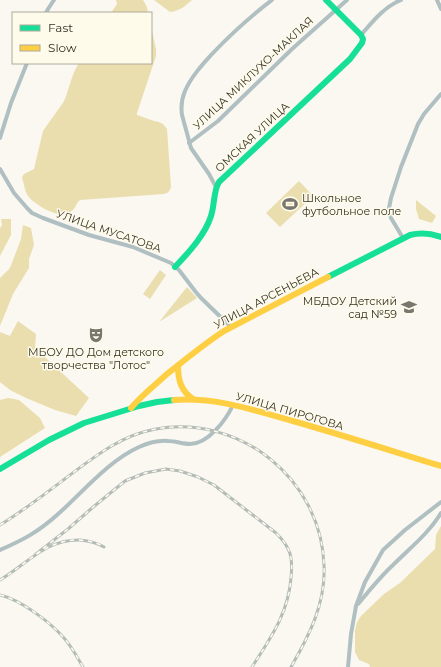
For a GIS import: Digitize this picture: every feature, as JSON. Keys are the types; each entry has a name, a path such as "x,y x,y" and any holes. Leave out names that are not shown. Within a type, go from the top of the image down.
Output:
{"main road":[{"path":"326,0 360,35"},
{"name":"ОМСКАЯ УЛИЦА","path":"175,267 187,254 208,223 212,211 216,188 219,182 350,59 362,44 363,39 360,35"},
{"name":"УЛИЦА АРСЕНЬЕВА","path":"131,408 140,397 178,366 213,338 231,327 403,238 418,232 441,237"},
{"path":"178,366 178,376 184,391 193,399"},
{"name":"УЛИЦА ПИРОГОВА","path":"0,469 60,434 80,425 149,403 193,399 233,404 441,466"}],"street":[{"path":"46,12 54,0"},
{"path":"216,188 209,174 192,150 189,143 182,111 184,92 201,66 227,38 272,0"},
{"name":"УЛИЦА МИКЛУХО-МАКЛАЯ","path":"189,143 218,121 292,49 347,0"},
{"path":"360,35 380,13 401,0"},
{"path":"437,0 441,9"},
{"path":"0,138 27,64"},
{"path":"403,238 391,218 389,208 391,198 399,171 418,124 424,114 441,94"},
{"name":"УЛИЦА МУСАТОВА","path":"0,169 14,193 32,213 89,235 133,247 164,260 182,273 201,298 231,327"},
{"path":"0,550 21,541 41,528 120,457 148,443 168,441 189,444 204,439 215,431 233,404"},
{"path":"348,667 351,634 356,606 365,582 383,550 405,530 441,502"},
{"path":"356,606 392,566 422,537 438,519 441,513"}],"shaded area":[{"path":"116,0 143,0 148,12 112,12 117,4"},
{"path":"154,0 192,0 180,9 170,12"},
{"path":"152,31 156,56 137,115 159,122 167,129 171,187 168,192 164,194 80,200 72,211 61,214 45,209 28,196 22,178 25,173 34,169 43,131 64,102 78,65 152,64"},
{"name":"Школьное футбольное поле","path":"299,181 313,196 280,227 266,213"},
{"path":"416,200 436,216 432,223 419,219 416,209"},
{"path":"1,219 11,219 11,235 0,256 0,228 2,225"},
{"path":"23,225 31,228 34,245 29,259 29,268 13,294 0,326 0,278 10,268 21,239"},
{"path":"160,270 166,275 150,299 143,294"},
{"path":"187,287 197,298 159,322"},
{"path":"18,321 36,334 35,348 89,398 76,416 55,410 26,398 10,390 0,382 0,332 10,336"},
{"path":"8,398 19,400 40,418 45,428 0,457 0,400"},
{"path":"441,526 441,667 370,667 369,664 359,660 355,652 355,630 357,622 361,616 384,594 400,583 435,549 436,535"}],"railway":[{"path":"0,525 108,448 131,436 156,429 187,427 217,432 245,443 270,459 292,480 308,505 319,534 324,565 322,593 310,631 291,667"},
{"path":"36,554 125,481 145,473 166,469 180,471 198,477 214,485 276,533 285,543 290,553 292,571 286,603 278,625 252,667"},
{"path":"0,580 37,554 57,544 80,540 92,542 104,547"},
{"path":"0,595 35,612 51,625 67,641 83,667"}],"traffic: fast":[{"path":"175,267 201,237 205,230 211,216 219,182 350,59 362,43 363,39 361,35 326,0"},
{"path":"328,277 410,235 426,233 441,237"},
{"path":"0,469 49,440 84,423 139,406 174,400"}],"traffic: slow":[{"path":"131,408 144,394 167,374 202,346 224,331 328,277"},
{"path":"178,366 181,385 193,399"},
{"path":"174,400 205,400 235,405 441,466"}],"place":[{"name":"Школьное футбольное поле","path":"290,204"},
{"name":"МБДОУ Детский сад №59","path":"409,307"},
{"name":"МБОУ ДО Дом детского творчества \"Лотос\"","path":"96,335"}]}
